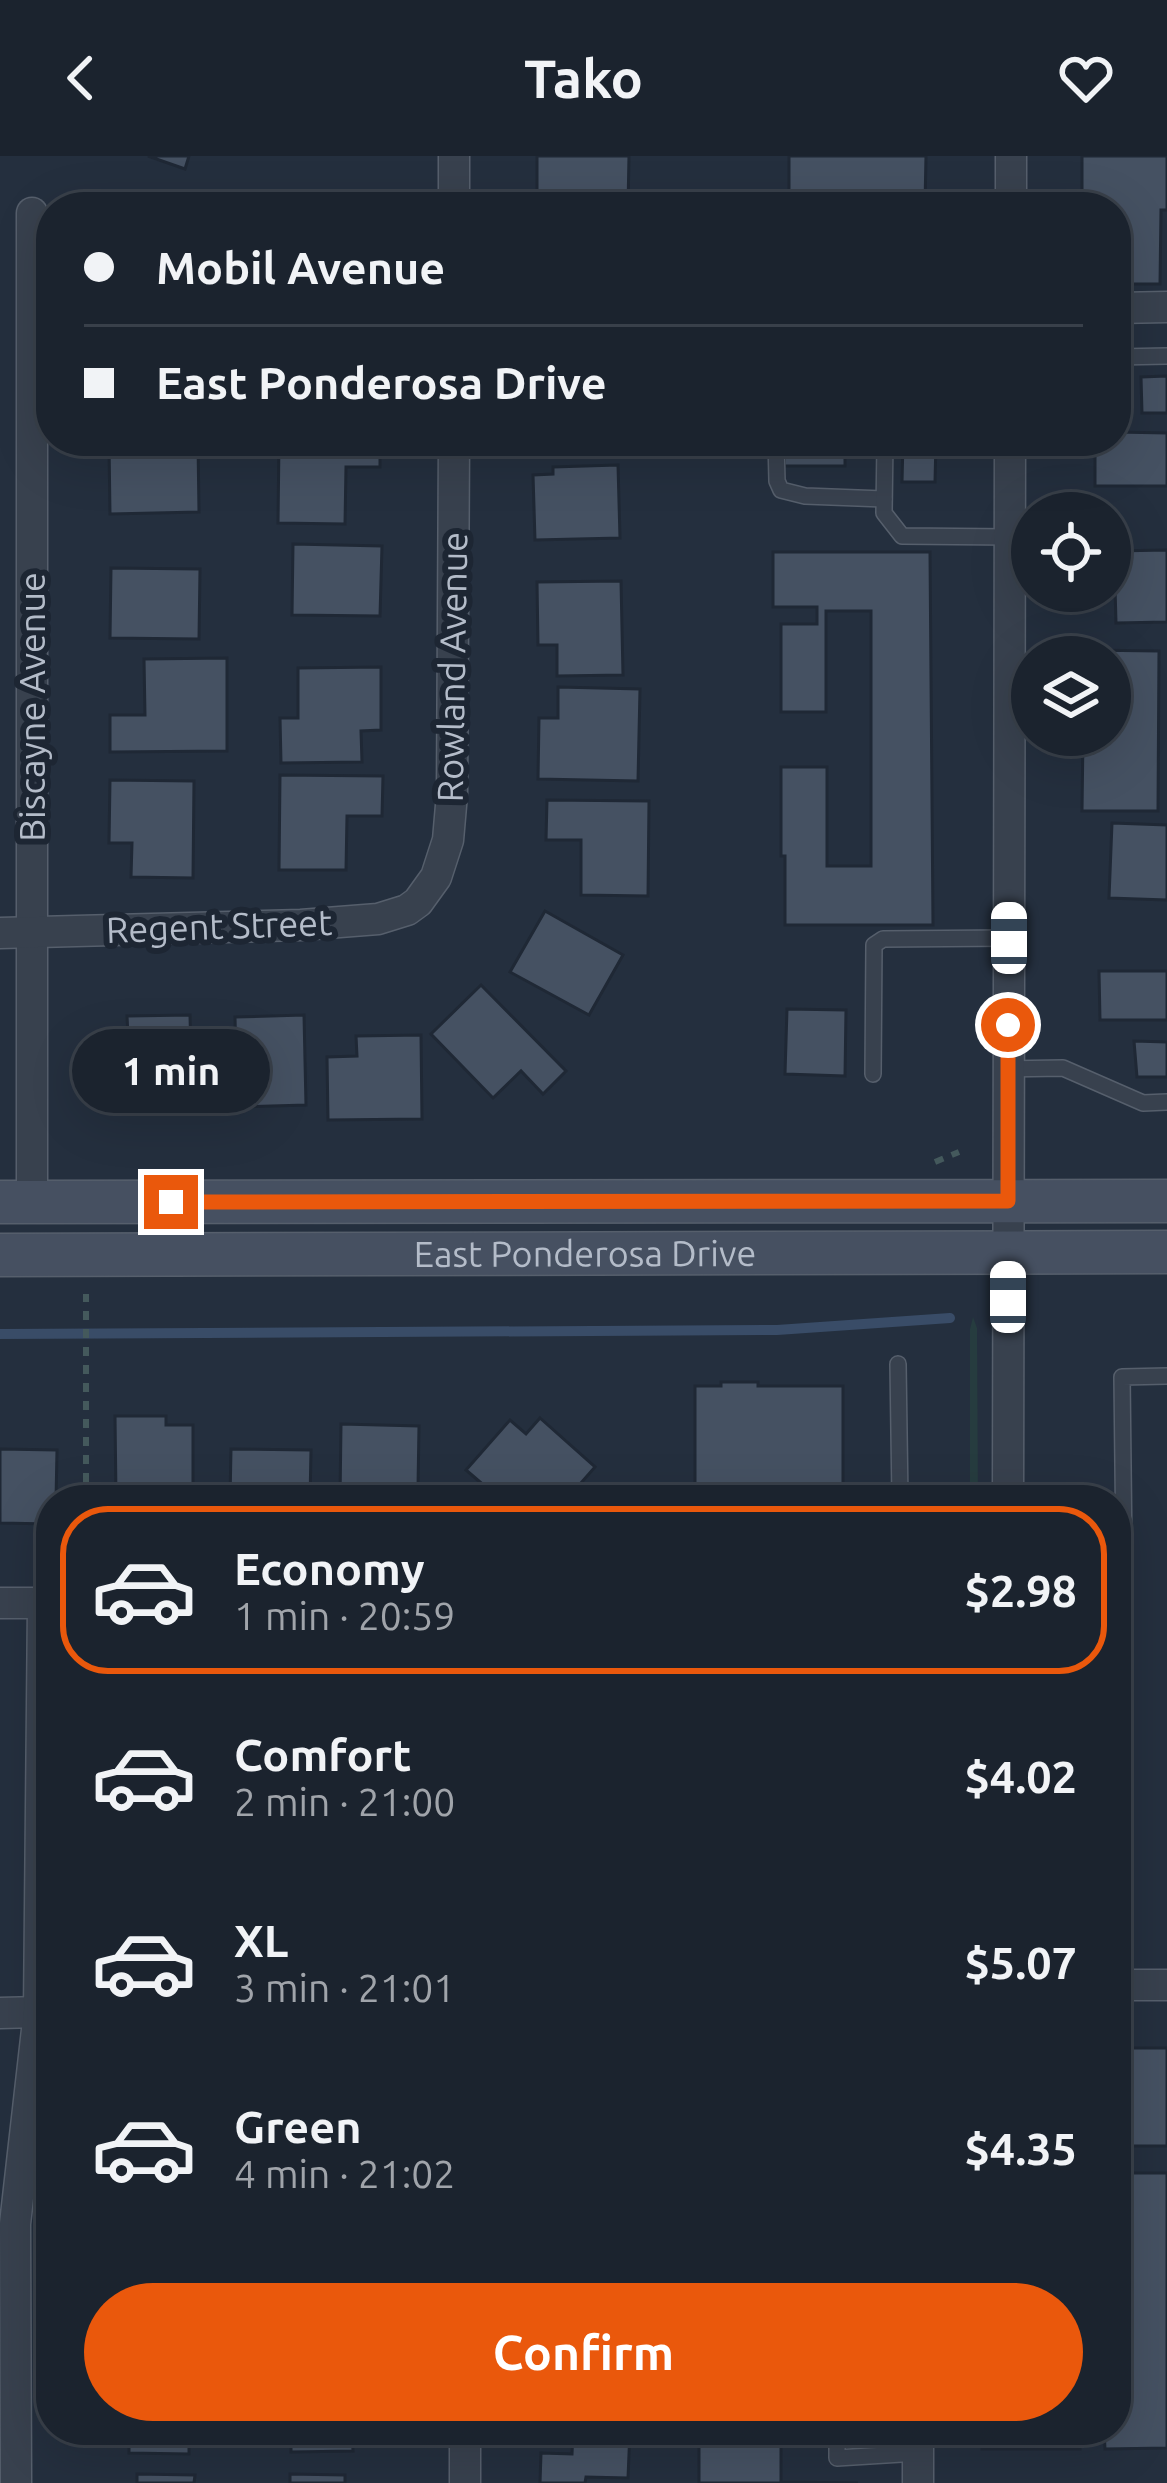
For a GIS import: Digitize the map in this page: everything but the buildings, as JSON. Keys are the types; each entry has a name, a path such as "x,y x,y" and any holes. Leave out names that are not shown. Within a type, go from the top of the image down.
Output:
{"main road":[{"name":"East Ponderosa Drive","path":"16,1202 1167,1201"},
{"name":"East Ponderosa Drive","path":"0,1255 1167,1252"}],"street":[{"path":"454,156 454,192"},
{"path":"1010,192 1011,156"},
{"name":"Biscayne Avenue","path":"16,1202 32,933 32,213"},
{"path":"1131,308 1167,308"},
{"name":"Rowland Avenue","path":"428,890 448,840 452,794 454,456"},
{"path":"1008,1485 1010,456"},
{"name":"Regent Street","path":"0,933 378,919 407,910 428,890"},
{"path":"0,1603 36,1603"},
{"path":"1131,1985 1167,1984"},
{"path":"0,2013 36,2012"},
{"path":"16,2483 15,2224 36,2038"},
{"path":"465,2445 465,2483"}],"lane":[{"path":"1131,357 1167,356"},
{"path":"776,456 777,482 782,490 805,496 884,499"},
{"path":"885,456 884,513 902,536 1010,537"},
{"path":"873,1074 874,945 883,939 1009,938"},
{"path":"1008,1069 1063,1068 1143,1102 1167,1102"},
{"path":"898,1364 900,1485"},
{"path":"1123,1485 1122,1377 1167,1376"},
{"path":"837,2445 837,2458 918,2456"}],"path":[{"path":"86,1288 86,1485"}],"green space":[{"path":"973,1317 977,1328 978,1485 970,1485"}],"waterway":[{"path":"0,1334 777,1330 950,1318"}],"route":[{"path":"171,1202 1008,1201 1008,1025"}]}
